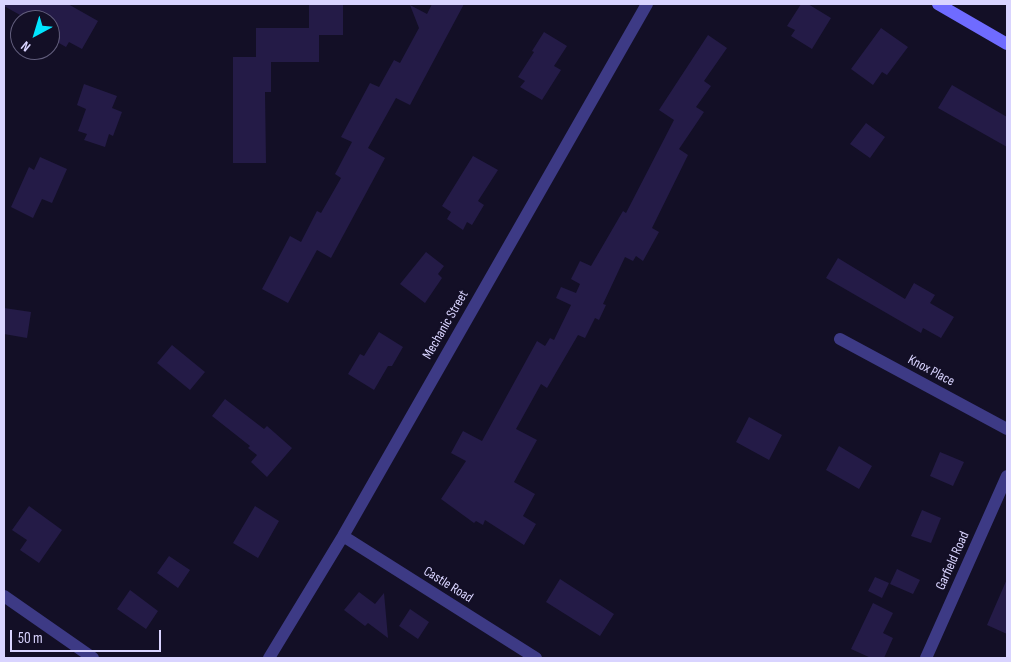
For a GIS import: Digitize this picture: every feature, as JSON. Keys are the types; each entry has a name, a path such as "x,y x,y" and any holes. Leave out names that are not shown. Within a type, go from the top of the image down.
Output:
{"main road":[{"path":"938,4 1007,44"}],"street":[{"name":"Mechanic Street","path":"269,658 343,536 647,4"},
{"name":"Knox Place","path":"840,339 1007,429"},
{"name":"Garfield Road","path":"926,658 1007,476"},
{"name":"Castle Road","path":"343,536 536,658"},
{"path":"4,596 93,658"}],"building":[{"path":"4,4 68,4 98,21 82,49 69,42 66,47 60,44 60,10 11,10 4,6"},
{"path":"309,4 343,4 343,35 319,35 319,62 271,62 271,92 265,92 266,163 233,163 233,57 256,57 256,28 309,28"},
{"path":"432,4 464,4 410,105 396,98 368,148 385,158 331,258 317,250 288,303 262,289 290,236 301,242 317,211 321,213 341,178 335,174 352,142 341,137 370,83 379,87 394,60 400,63 419,28 410,5 427,14"},
{"path":"801,4 808,4 831,18 812,49 791,36 795,30 787,26"},
{"path":"881,28 908,47 887,75 882,72 873,85 851,69"},
{"path":"544,32 567,46 554,66 561,70 542,100 520,87 525,81 518,77"},
{"path":"708,35 727,48 704,81 711,86 696,107 704,112 679,149 688,155 652,228 659,232 643,261 636,256 633,261 625,257 603,304 606,305 599,320 595,318 585,338 578,335 547,388 541,384 516,429 537,440 514,482 535,494 523,516 536,524 524,545 485,520 483,525 476,521 474,523 441,499 466,461 451,453 463,431 482,441 537,341 545,346 550,338 554,340 571,305 556,298 561,287 576,293 580,284 571,279 580,261 591,266 623,211 626,213 674,120 659,110"},
{"path":"84,84 117,96 112,108 122,112 113,136 109,134 105,147 84,140 87,134 78,131 86,109 77,105"},
{"path":"952,85 1007,117 1007,147 938,108"},
{"path":"866,123 885,137 870,158 850,144"},
{"path":"473,156 498,170 478,201 484,205 472,225 467,222 463,230 447,219 451,212 442,206"},
{"path":"40,157 67,169 52,203 42,199 33,218 11,207 29,167 34,170"},
{"path":"426,252 444,266 438,274 442,278 425,303 400,284"},
{"path":"838,258 905,299 914,283 935,295 930,303 954,317 941,338 923,328 921,333 826,278"},
{"path":"4,308 31,312 27,338 4,334"},
{"path":"379,332 403,347 392,366 388,366 374,390 348,374 360,354 364,356"},
{"path":"172,345 205,372 190,390 157,363"},
{"path":"225,399 264,429 267,426 292,448 267,477 251,462 257,455 248,448 250,446 212,416"},
{"path":"749,417 782,435 769,460 736,442"},
{"path":"839,446 872,466 859,489 826,470"},
{"path":"940,452 964,462 953,486 930,476"},
{"path":"29,506 62,530 39,563 20,550 27,540 12,530"},
{"path":"255,506 279,521 258,558 233,543"},
{"path":"922,510 941,518 931,543 911,536"},
{"path":"169,556 190,570 178,588 157,573"},
{"path":"897,569 920,580 913,594 890,584"},
{"path":"875,577 889,583 882,598 868,591"},
{"path":"560,579 614,614 600,636 546,602"},
{"path":"1007,579 1007,634 987,625"},
{"path":"130,590 158,611 146,629 117,609"},
{"path":"359,592 375,604 384,593 388,638 368,623 365,626 344,610"},
{"path":"873,603 893,613 883,633 893,638 884,658 871,658 851,649"},
{"path":"410,609 429,622 418,639 399,626"}]}
